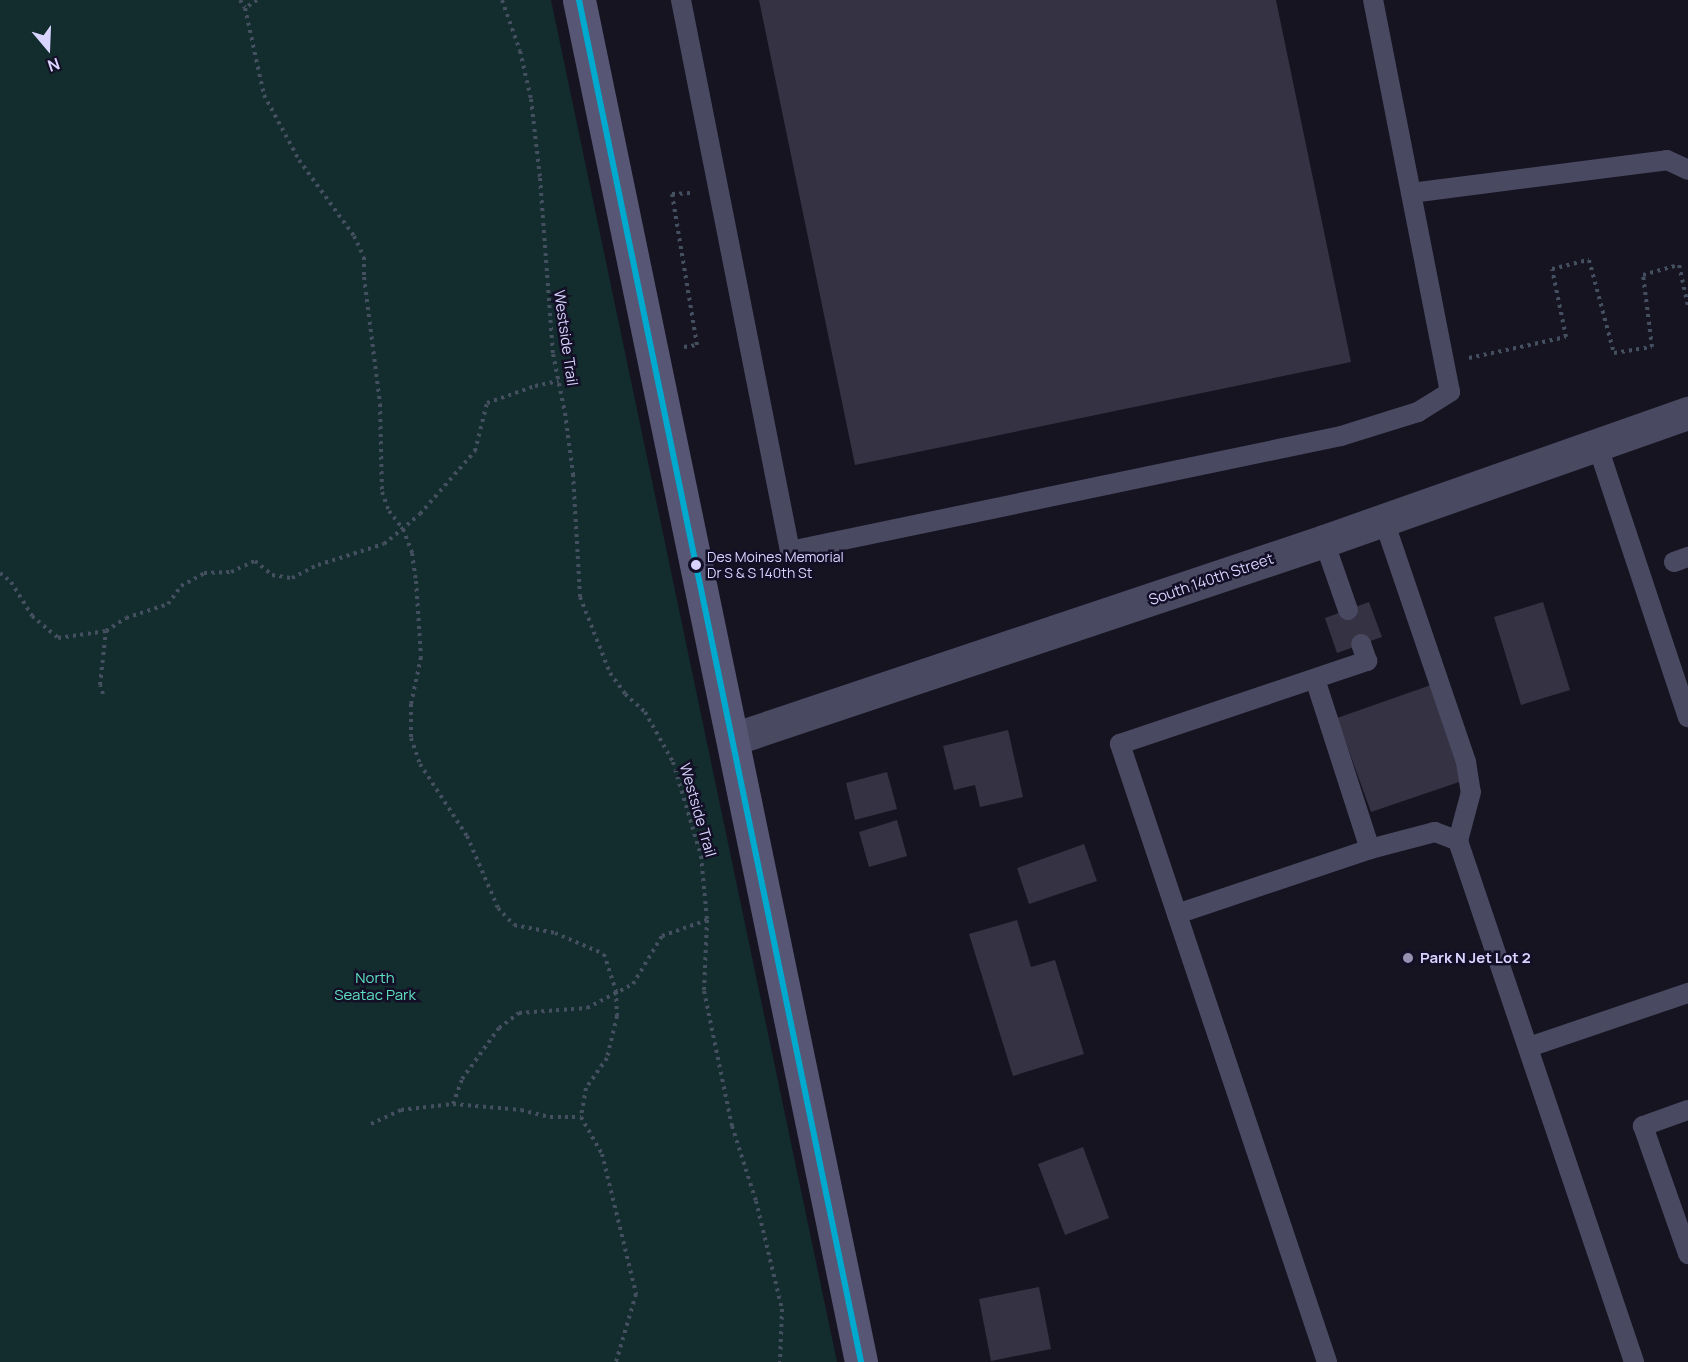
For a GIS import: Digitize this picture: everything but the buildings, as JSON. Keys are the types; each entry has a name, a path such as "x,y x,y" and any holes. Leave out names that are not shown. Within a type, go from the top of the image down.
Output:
{"main road":[{"path":"579,0 861,1362"}],"street":[{"name":"South 140th Street","path":"733,739 1324,541 1383,518 1688,413"}],"lane":[{"path":"681,0 790,551 1341,436 1418,412 1450,392 1373,0"},
{"path":"1411,193 1667,160 1688,171"},
{"path":"1597,444 1688,717"},
{"path":"1383,518 1467,762 1470,792 1458,841 1634,1362"},
{"path":"1324,541 1348,610"},
{"path":"1327,1362 1120,744 1315,679 1364,652"},
{"path":"1315,679 1370,849"},
{"path":"1177,914 1370,849 1435,832 1458,841"},
{"path":"1529,1047 1688,993"},
{"path":"1688,1110 1643,1125 1688,1254"}],"path":[{"path":"240,0 245,8 264,95 299,160 354,236 364,257 364,277 380,404 382,492 389,511 403,529 412,553 418,606 421,657 411,704 411,738 420,764 467,836 498,908 514,925 555,933 604,954 616,991 617,1016 608,1058 586,1088 581,1117 602,1154 636,1294 616,1362"},
{"path":"245,8 257,0"},
{"name":"Westside Trail","path":"502,0 520,51 531,99 540,178 553,354 573,474 580,597 610,674 625,694 645,712 673,762 701,856 708,920 704,991 732,1126 756,1202 782,1309 780,1362"},
{"path":"677,348 697,345 672,194 719,190"},
{"path":"1445,363 1566,337 1552,269 1589,260 1614,353 1652,347 1643,275 1679,265 1688,306"},
{"path":"0,573 11,582 32,616 58,638 106,631 126,618 168,604 181,586 204,573 231,572 255,561 272,575 292,578 318,565 384,544 420,514 475,451 487,403 535,386 558,381"},
{"path":"103,694 100,685 106,631"},
{"path":"453,1104 462,1079 499,1028 519,1013 587,1008 633,984 662,936 708,920"},
{"path":"371,1124 400,1110 453,1104 521,1110 550,1117 581,1117"}],"green space":[{"name":"North Seatac Park","path":"0,0 551,0 837,1362 0,1362"}],"transit line":[{"path":"579,0 861,1362"}],"place":[{"name":"Des Moines Memorial Dr S & S 140th St","path":"696,565"},
{"name":"Park N Jet Lot 2","path":"1408,958"}]}
